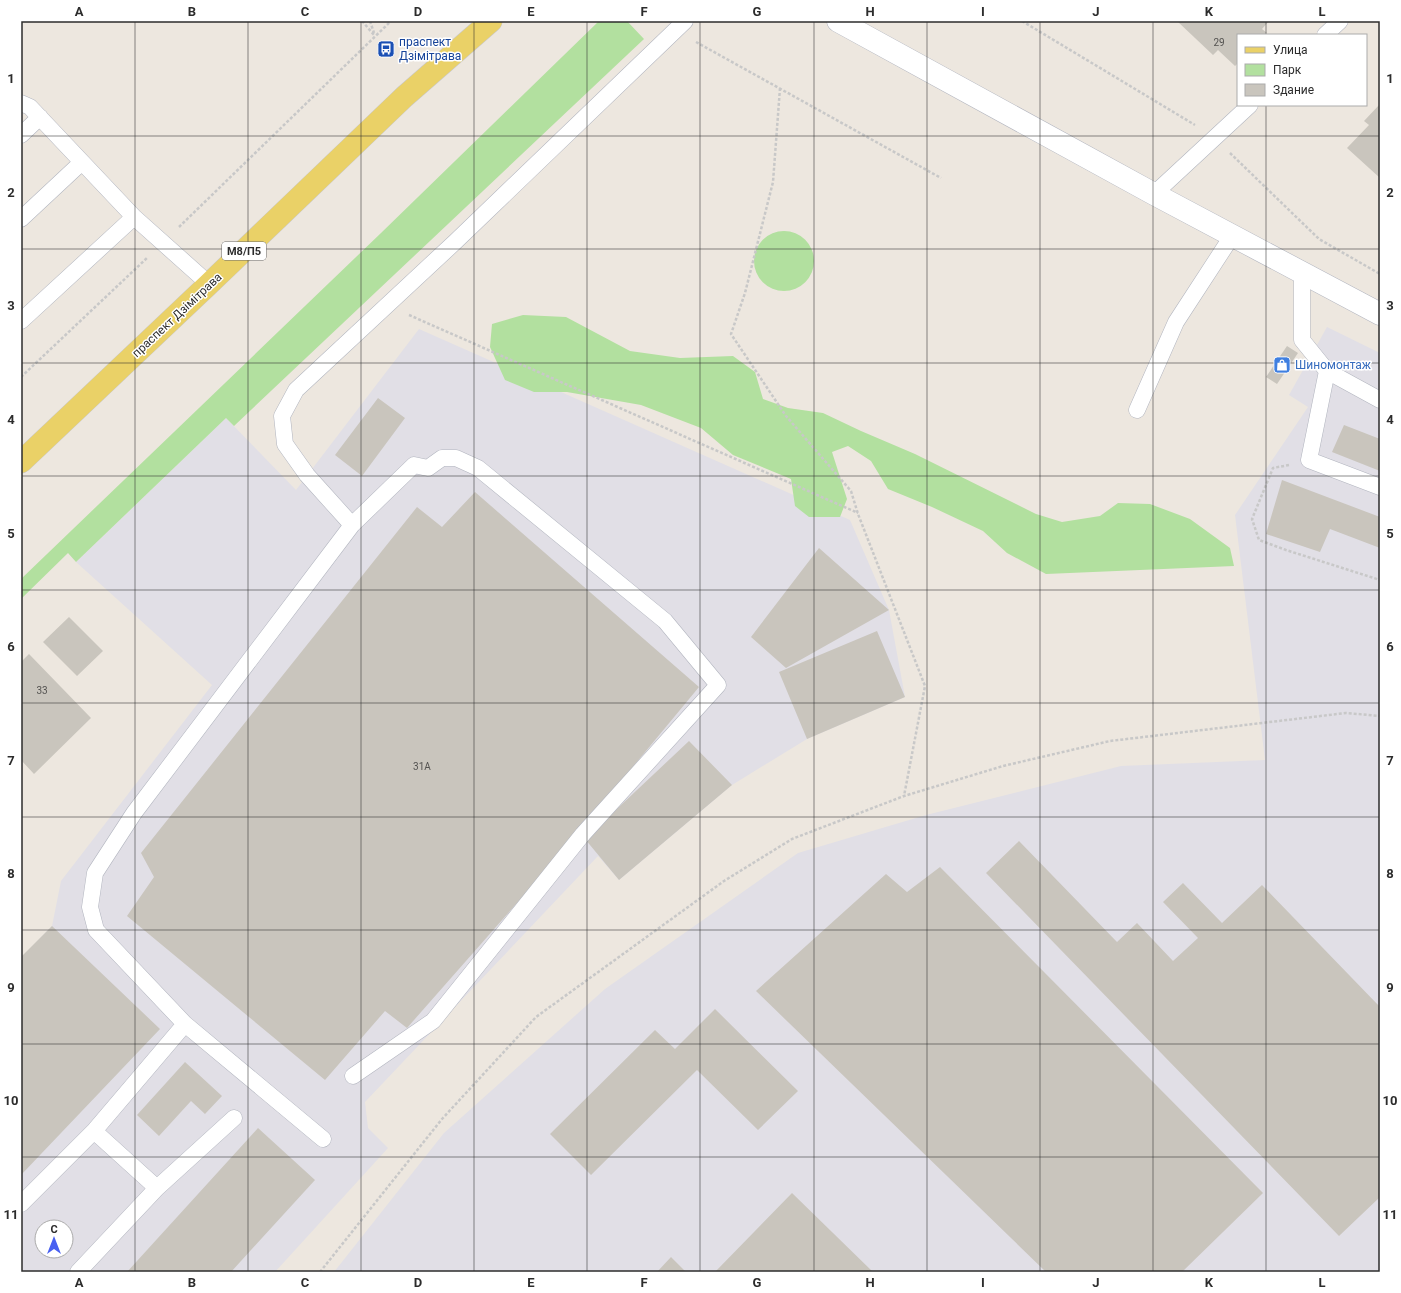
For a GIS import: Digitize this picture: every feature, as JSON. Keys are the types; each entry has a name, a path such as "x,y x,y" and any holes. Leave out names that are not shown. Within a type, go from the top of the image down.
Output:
{"main road":[{"name":"праспект Дзімітрава","path":"21,462 404,97 491,21"}],"street":[{"path":"838,21 1154,194 1380,314"}],"lane":[{"path":"1326,34 1340,21"},
{"path":"352,525 307,475 285,444 282,416 296,390 680,26"},
{"path":"21,103 30,106 134,217 162,244 209,284"},
{"path":"1154,194 1249,106"},
{"path":"21,135 40,117"},
{"path":"21,219 82,162"},
{"path":"21,321 134,217"},
{"path":"1137,410 1176,322 1232,236"},
{"path":"1302,273 1302,340 1327,371 1380,400"},
{"path":"1327,371 1309,460 1380,487"},
{"path":"323,1139 185,1024 96,930 90,907 94,872 134,813 352,525 414,464 428,468 442,458 456,458 478,468 665,621 718,684 583,834 432,1021 353,1076"},
{"path":"21,1204 94,1131 185,1024"},
{"path":"78,1272 157,1188 234,1118"},
{"path":"94,1131 157,1188"}],"path":[{"path":"362,21 375,36"},
{"path":"370,21 375,36"},
{"path":"21,377 162,244 391,21"},
{"path":"680,26 780,88 941,178"},
{"path":"780,88 773,182 745,293 731,334 786,416 851,491 858,514 926,686 904,796"},
{"path":"387,305 858,514"},
{"path":"1309,460 1273,468 1252,519 1259,540 1380,580"},
{"path":"320,1272 442,1119 536,1018 724,881 792,839 904,796 1003,766 1110,740 1346,713 1380,716"}],"shaded area":[{"path":"1327,327 1380,353 1380,1272 334,1272 444,1133 605,989 798,853 926,815 1121,766 1265,760 1235,515 1308,407 1289,395"},
{"path":"419,329 850,520 889,610 905,697 807,739 732,785 619,880 598,856 365,1102 368,1128 388,1148 275,1272 21,1272 21,958 52,926 61,881 212,685 76,562 226,418 296,490"}],"green space":[{"path":"599,21 627,21 644,39 234,426 226,418 76,562 68,553 21,599 21,579"},
{"path":"778,231 790,231 806,239 812,249 814,261 812,273 806,283 790,291 778,291 762,283 754,267 754,255 762,239"},
{"path":"523,315 566,317 630,351 680,358 733,356 755,372 763,399 788,408 823,413 915,454 1036,514 1062,522 1100,516 1118,503 1150,504 1190,519 1230,548 1234,566 1046,574 1007,553 983,531 932,507 888,489 871,461 848,446 832,452 847,499 840,517 809,517 795,506 791,479 733,455 701,428 641,405 567,392 534,392 505,380 490,347 492,324"}],"building":[{"path":"1177,21 1269,21 1262,29 1267,33 1266,34 1237,34 1237,64 1235,66 1218,50 1213,55"},
{"path":"1380,104 1380,178 1347,148 1369,125 1364,121"},
{"name":"Шиномонтаж","path":"1287,346 1298,353 1277,384 1266,377"},
{"path":"378,398 405,418 362,476 335,455"},
{"path":"1344,425 1380,439 1380,471 1332,452"},
{"path":"1282,480 1380,517 1380,548 1330,529 1320,552 1266,534"},
{"path":"475,492 699,687 568,845 407,1028 385,1011 325,1080 127,916 154,877 141,853 417,507 442,527"},
{"path":"819,548 889,610 786,668 751,637"},
{"path":"69,617 103,651 77,676 43,642"},
{"path":"877,631 905,697 807,739 779,672"},
{"path":"29,654 91,718 34,774 21,760 21,662"},
{"path":"689,741 732,785 619,880 585,839"},
{"path":"1019,841 1117,942 1137,923 1173,961 1198,938 1163,902 1183,883 1222,923 1262,885 1380,1007 1380,1197 1339,1236 986,873"},
{"path":"940,867 1263,1193 1182,1272 1046,1272 756,991 886,874 907,892"},
{"path":"52,926 160,1029 21,1175 21,957"},
{"path":"715,1009 798,1091 758,1130 697,1070 591,1175 550,1134 655,1030 675,1049"},
{"path":"185,1062 222,1096 205,1114 191,1101 159,1136 137,1115"},
{"path":"258,1128 315,1180 231,1272 127,1272"},
{"path":"792,1193 873,1272 715,1272"},
{"path":"671,1257 686,1272 657,1272"}],"place":[{"name":"праспект Дзімітрава","path":"386,49"},
{"name":"Шиномонтаж","path":"1282,365"}]}
